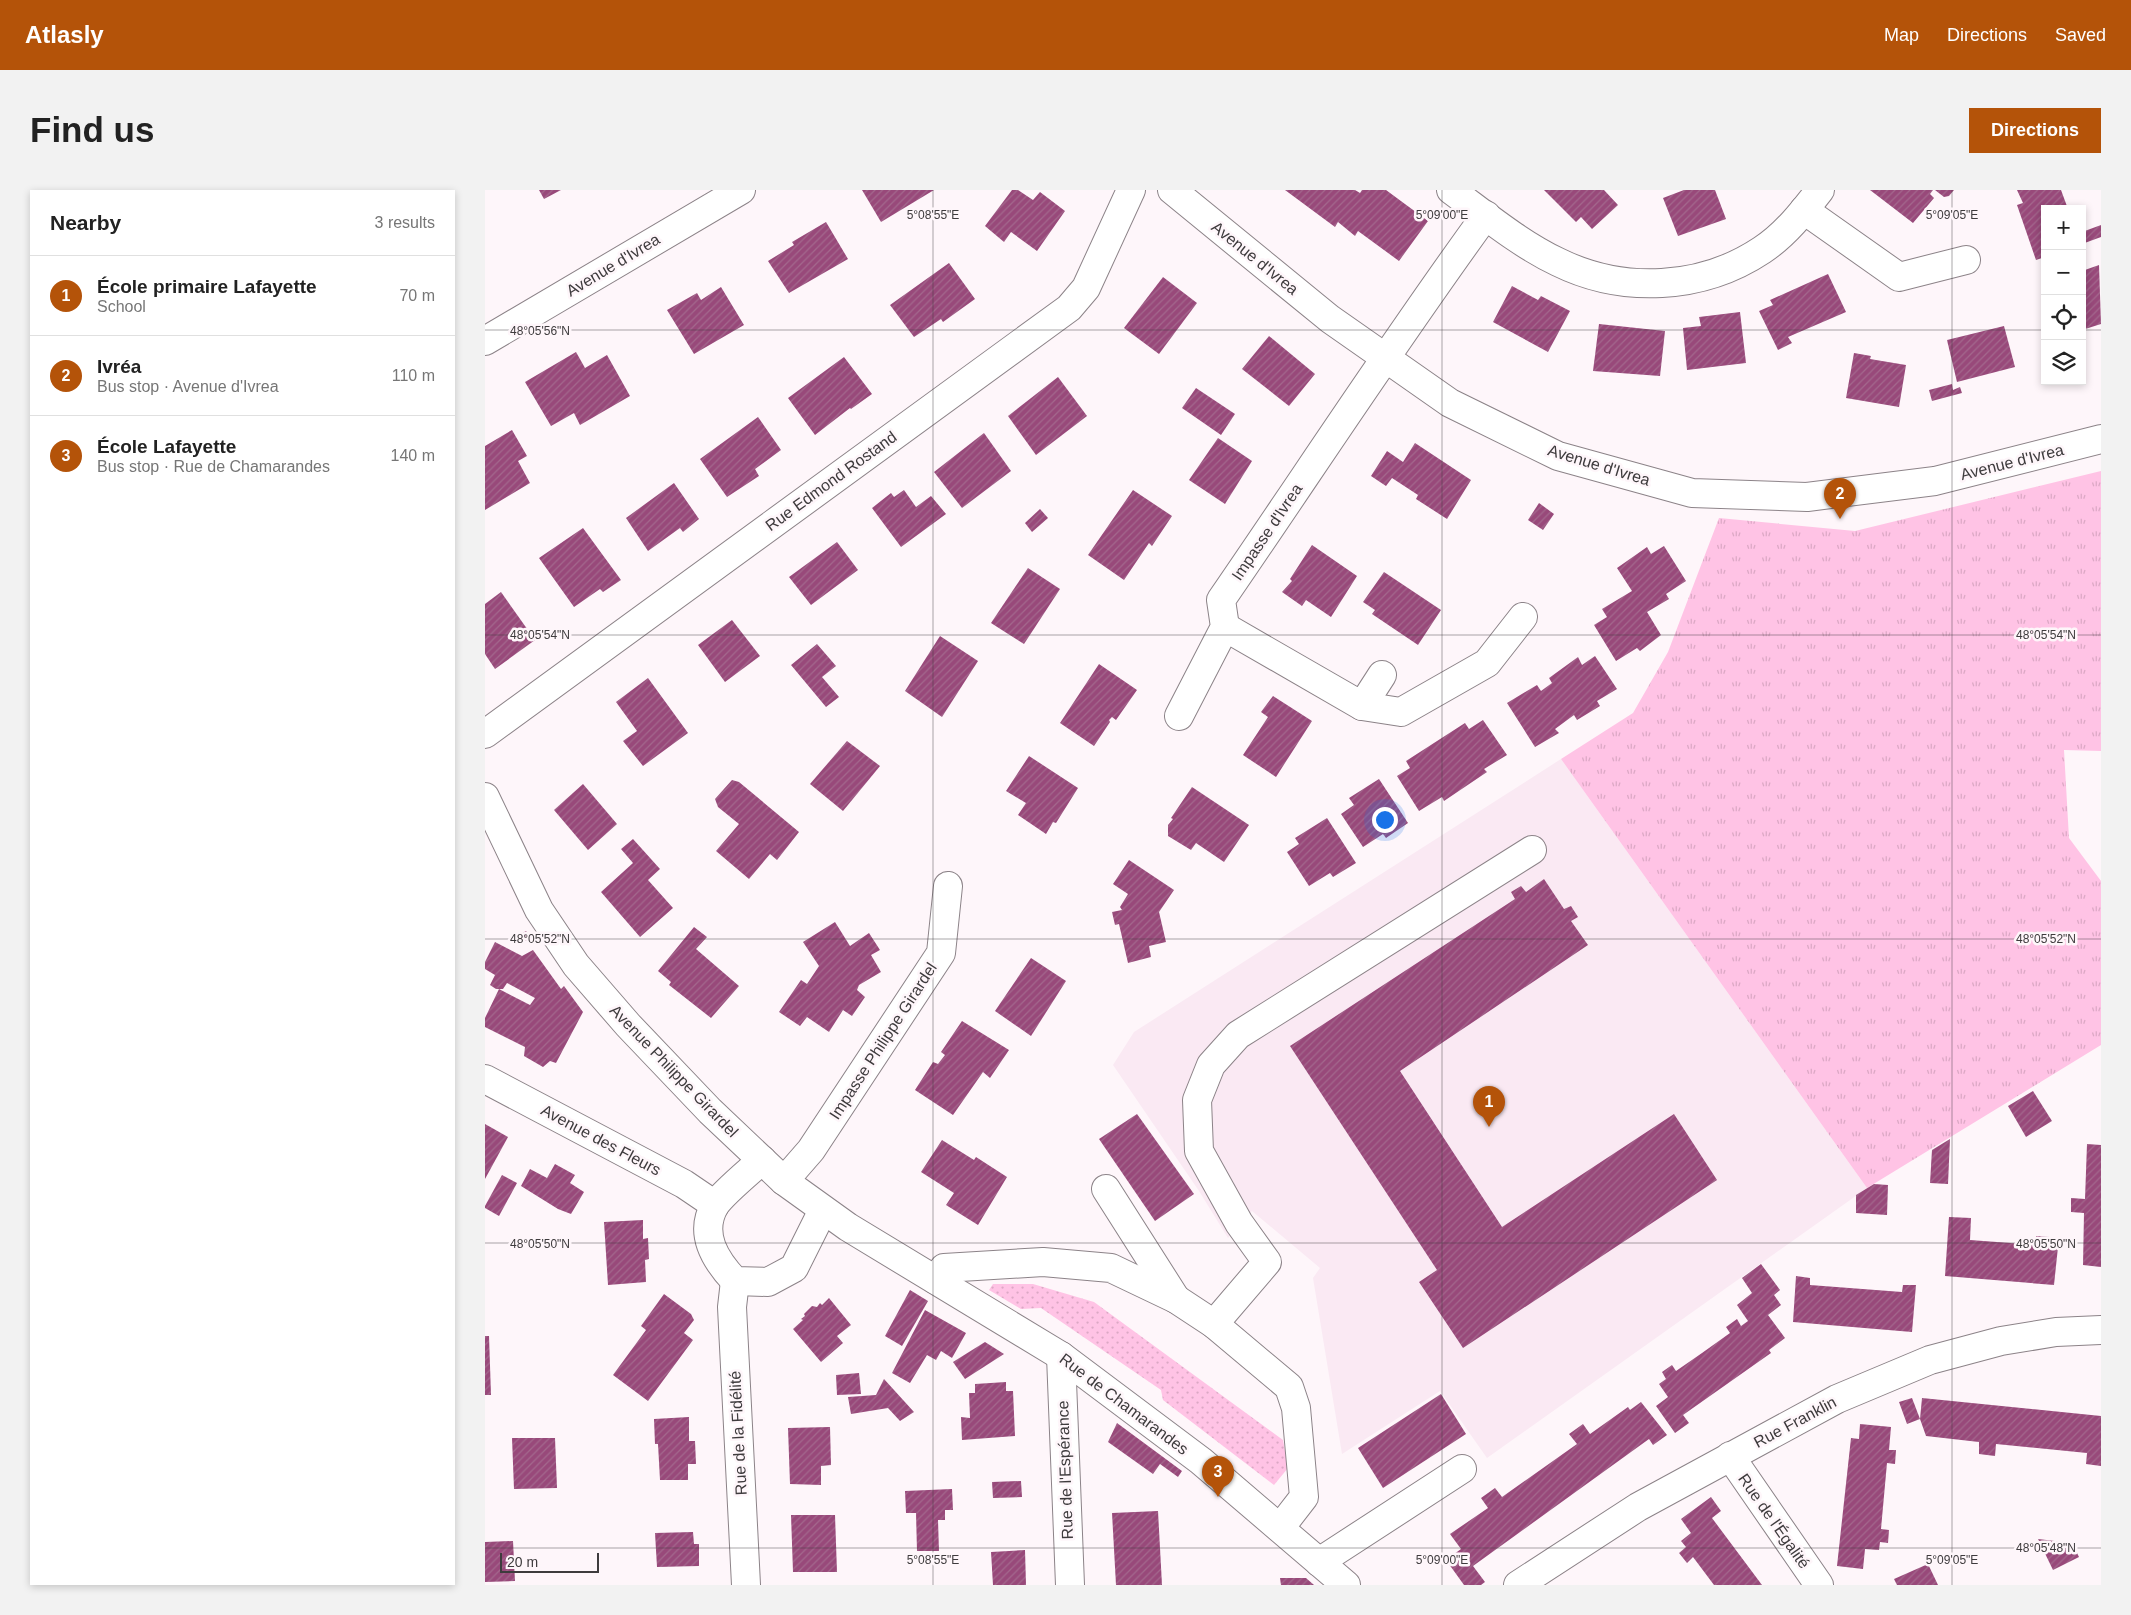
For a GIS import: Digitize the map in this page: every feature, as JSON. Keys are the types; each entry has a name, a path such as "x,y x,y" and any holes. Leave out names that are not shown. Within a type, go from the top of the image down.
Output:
{"street":[{"name":"Avenue d'Ivrea","path":"485,341 741,190"},
{"name":"Rue Edmond Rostand","path":"485,734 1069,308 1085,288 1131,190"},
{"name":"Avenue d'Ivrea","path":"1172,190 1330,319 1450,403 1558,456 1692,493 1807,497 1935,481 2101,439"},
{"path":"1451,190 1534,249 1581,272 1606,280 1658,283 1715,274 1762,250 1781,235 1812,200 1899,277 1966,260"},
{"name":"Impasse d'Ivrea","path":"1225,627 1221,600 1386,359 1417,310 1485,215"},
{"path":"1179,716 1225,627 1362,706 1401,712 1487,663 1523,617"},
{"path":"1362,706 1382,676"},
{"name":"Avenue Philippe Girardel","path":"485,797 539,910 576,965 627,1025 703,1104 784,1181 823,1210 936,1280"},
{"path":"1214,1324 1267,1262 1239,1223 1199,1151 1197,1100 1211,1065 1238,1035 1532,850"},
{"name":"Impasse Philippe Girardel","path":"784,1181 811,1150 941,953 948,886"},
{"name":"Avenue des Fleurs","path":"485,1079 684,1184 715,1205"},
{"path":"762,1160 715,1205 709,1224 710,1247 720,1264 735,1281 768,1282 794,1268 823,1210"},
{"path":"1106,1189 1176,1299"},
{"path":"936,1280 944,1268 1043,1262 1111,1268 1176,1299 1214,1324 1289,1387 1296,1408 1303,1497 1280,1528"},
{"name":"Rue de Chamarandes","path":"936,1280 1061,1356 1201,1461 1346,1585"},
{"name":"Rue de la Fidélité","path":"735,1281 732,1307 746,1585"},
{"name":"Rue Franklin","path":"1518,1585 1638,1507 1837,1399 1930,1360 2001,1341 2056,1332 2101,1330"},
{"name":"Rue de l'Espérance","path":"1061,1356 1070,1585"},
{"name":"Rue de l'Égalité","path":"1730,1456 1819,1585"},
{"path":"1319,1562 1462,1469"}],"shaded area":[{"path":"1561,759 1867,1188 1487,1458 1440,1391 1342,1454 1313,1278 1320,1268 1252,1211 1228,1238 1199,1191 1113,1065 1134,1032"}],"green space":[{"path":"2101,471 2101,751 2064,750 2069,838 2101,881 2101,1045 1867,1188 1561,759 1633,713 1668,652 1719,518 1855,531"},
{"path":"993,1284 1033,1284 1094,1302 1283,1440 1288,1468 1274,1485 1163,1400 1161,1390 1041,1308 1021,1309 989,1290"}],"building":[{"path":"539,190 561,190 544,199"},
{"path":"862,190 934,190 881,222"},
{"path":"1012,190 1018,190 1033,200 1040,192 1065,211 1037,251 1011,232 1004,242 985,226"},
{"path":"1285,190 1355,190 1360,193 1362,190 1386,190 1428,221 1399,261 1358,231 1355,236 1338,222 1335,227"},
{"path":"1544,190 1604,190 1618,205 1592,229 1581,217 1576,222"},
{"path":"1684,190 1715,190 1726,219 1678,236 1663,198"},
{"path":"1870,190 1933,190 1930,194 1934,198 1913,223"},
{"path":"1935,190 1954,190 1949,196 1944,197"},
{"path":"2017,190 2061,190 2067,205 2041,205 2041,258 2036,260 2017,205 2023,203"},
{"path":"826,222 848,259 789,293 768,261 794,245 792,242"},
{"path":"2101,225 2101,237 2086,243 2086,231"},
{"path":"949,263 975,299 943,322 941,319 914,337 890,305"},
{"path":"2099,265 2101,324 2086,329 2086,295 2086,270"},
{"path":"1828,274 1846,312 1788,337 1792,343 1778,350 1759,311 1773,305 1770,300"},
{"path":"1163,277 1197,303 1159,354 1124,328"},
{"path":"1512,286 1538,300 1541,296 1570,311 1548,352 1493,322"},
{"path":"721,287 744,325 694,354 667,310 697,293 701,300"},
{"path":"1740,312 1746,363 1687,370 1683,328 1701,326 1699,317"},
{"path":"1599,324 1665,331 1660,376 1593,371"},
{"path":"2004,326 2015,367 1957,382 1947,340"},
{"path":"1269,336 1315,374 1289,406 1242,369"},
{"path":"576,352 585,368 607,355 630,396 580,425 574,413 551,426 525,382"},
{"path":"1854,353 1871,356 1870,359 1906,365 1899,407 1846,398"},
{"path":"844,357 872,394 815,435 788,398"},
{"path":"1058,377 1087,416 1036,455 1008,416"},
{"path":"1952,384 1953,390 1960,387 1962,393 1932,401 1929,390"},
{"path":"1196,388 1235,414 1221,435 1182,408"},
{"path":"758,417 781,450 755,469 759,476 727,497 700,459"},
{"path":"512,430 527,456 518,461 530,483 485,510 485,446"},
{"path":"984,433 1011,471 962,508 934,472"},
{"path":"1218,438 1252,461 1225,504 1189,480"},
{"path":"1415,443 1471,480 1447,519 1416,499 1418,495 1392,478 1386,486 1371,476 1387,451 1403,462"},
{"path":"674,483 699,519 683,532 680,528 648,551 626,518"},
{"path":"904,490 916,507 931,496 946,514 901,547 872,508 891,493 894,497"},
{"path":"1133,490 1172,516 1152,546 1149,543 1124,580 1088,555"},
{"path":"1539,503 1554,514 1543,530 1528,520"},
{"path":"1040,509 1048,518 1032,532 1025,523"},
{"path":"583,528 621,580 603,592 600,589 574,607 539,558"},
{"path":"837,542 858,570 811,605 789,577"},
{"path":"1312,545 1357,576 1331,617 1306,600 1302,606 1282,592 1292,581 1290,579"},
{"path":"1664,546 1686,581 1666,594 1669,599 1647,612 1661,635 1640,651 1637,648 1616,661 1594,625 1607,617 1602,609 1632,591 1617,568 1647,547 1651,554"},
{"path":"1028,568 1060,589 1024,644 991,623"},
{"path":"1384,572 1441,610 1418,645 1372,614 1375,610 1363,602"},
{"path":"501,592 535,640 495,669 485,654 485,604"},
{"path":"732,620 760,656 725,682 698,645"},
{"path":"940,636 978,661 942,717 905,691"},
{"path":"817,644 836,666 822,677 839,697 826,707 791,665"},
{"path":"1595,656 1617,689 1597,701 1600,706 1577,720 1574,715 1555,729 1559,733 1535,747 1507,703 1537,685 1541,691 1552,683 1549,678 1578,657 1582,665"},
{"path":"1099,664 1137,690 1116,720 1112,717 1109,720 1110,722 1094,746 1060,723"},
{"path":"648,678 688,733 643,766 623,741 637,731 616,702"},
{"path":"1273,696 1312,721 1276,777 1243,755 1268,717 1261,712"},
{"path":"1483,720 1507,755 1484,769 1487,772 1444,801 1442,797 1419,811 1397,776 1410,768 1406,761 1465,723 1469,729"},
{"path":"847,741 880,766 843,811 810,784"},
{"path":"1029,756 1078,788 1056,823 1053,822 1046,834 1018,815 1026,803 1006,791"},
{"path":"1379,779 1408,823 1386,838 1383,834 1363,847 1341,814 1354,805 1349,798"},
{"path":"732,780 739,782 799,832 777,860 770,854 749,879 716,851 739,824 718,807 715,799"},
{"path":"583,784 617,824 588,850 554,810"},
{"path":"1192,787 1249,825 1224,862 1196,843 1191,850 1168,836 1168,825 1173,819 1171,818"},
{"path":"1327,818 1356,863 1333,877 1330,873 1309,886 1287,852 1299,844 1295,838"},
{"path":"633,839 660,869 648,880 673,908 640,937 601,892 633,863 621,849"},
{"path":"1129,860 1174,890 1159,912 1166,942 1149,946 1151,957 1128,963 1119,924 1115,925 1112,912 1122,910 1120,907 1128,894 1113,884"},
{"path":"1544,879 1564,909 1571,906 1578,917 1571,921 1588,945 1400,1071 1502,1227 1674,1114 1717,1180 1463,1348 1419,1282 1437,1270 1290,1046 1515,899 1511,892 1521,886 1526,892"},
{"path":"835,922 850,946 869,933 880,950 871,955 881,972 859,985 857,990 865,997 852,1016 843,1010 829,1032 807,1017 800,1026 779,1012 801,980 807,984 819,966 803,942"},
{"path":"694,927 707,937 696,949 739,986 711,1018 669,985 671,982 658,971"},
{"path":"526,931 531,938 526,941 521,934"},
{"path":"495,942 522,956 533,950 561,989 564,986 583,1012 556,1063 550,1061 543,1067 524,1056 525,1047 485,1027 485,1018 499,989 490,985 495,975 485,969 485,962","holes":["507,983 535,998 530,1005 499,989 503,989"]},
{"path":"1031,958 1066,981 1031,1036 995,1011"},
{"path":"962,1021 1009,1050 990,1078 983,1072 953,1115 915,1090 933,1062 938,1064 945,1055 941,1052"},
{"path":"2033,1091 2052,1121 2026,1137 2008,1106"},
{"path":"1137,1114 1194,1194 1155,1221 1099,1139"},
{"path":"485,1124 508,1137 485,1179"},
{"path":"1950,1139 1948,1184 1930,1183 1932,1150"},
{"path":"942,1140 974,1160 976,1157 1007,1177 978,1225 946,1205 954,1193 921,1172"},
{"path":"2087,1144 2101,1145 2101,1267 2083,1265 2084,1213 2071,1212 2071,1198 2085,1199"},
{"path":"555,1164 575,1175 570,1183 584,1192 571,1214 558,1209 521,1186 530,1169 547,1178"},
{"path":"502,1175 517,1183 499,1216 485,1208 485,1206"},
{"path":"1874,1184 1888,1185 1887,1215 1856,1213 1856,1195"},
{"path":"1949,1217 1971,1218 1970,1240 2036,1245 2036,1236 2050,1237 2050,1246 2058,1247 2054,1285 1945,1276"},
{"path":"643,1220 643,1239 648,1238 649,1259 645,1260 646,1282 608,1285 604,1222"},
{"path":"1761,1264 1780,1290 1774,1295 1781,1305 1768,1315 1785,1338 1769,1350 1771,1353 1683,1415 1689,1423 1675,1433 1656,1406 1668,1397 1659,1384 1666,1379 1662,1372 1672,1365 1676,1371 1702,1353 1730,1333 1726,1327 1737,1319 1741,1326 1748,1321 1737,1305 1752,1293 1742,1278"},
{"path":"1796,1276 1810,1278 1810,1285 1902,1292 1903,1285 1916,1285 1912,1332 1793,1322"},
{"path":"910,1290 928,1301 902,1346 885,1336"},
{"path":"664,1294 691,1314 694,1320 684,1333 693,1340 648,1401 613,1375 646,1330 641,1326"},
{"path":"829,1298 851,1325 837,1336 843,1343 821,1362 793,1329 803,1320 801,1319 805,1316 804,1314 812,1306 817,1307 820,1303 822,1305"},
{"path":"925,1310 966,1333 952,1358 941,1351 936,1360 927,1355 910,1383 892,1373"},
{"path":"485,1336 489,1336 491,1395 485,1395"},
{"path":"985,1342 1004,1354 965,1379 953,1362"},
{"path":"859,1373 861,1394 837,1395 836,1375"},
{"path":"884,1379 914,1412 900,1421 888,1408 851,1414 848,1397 876,1395"},
{"path":"1006,1382 1006,1391 1013,1391 1015,1436 962,1440 961,1417 970,1418 969,1393 975,1393 975,1384"},
{"path":"1441,1394 1466,1434 1383,1488 1358,1448"},
{"path":"1912,1398 1920,1419 1907,1424 1899,1402"},
{"path":"1922,1398 2101,1416 2101,1466 2086,1464 2087,1453 1996,1444 1995,1456 1979,1454 1979,1442 1926,1436 1920,1419"},
{"path":"1641,1402 1667,1435 1653,1445 1649,1439 1473,1566 1485,1582 1481,1585 1464,1585 1446,1560 1461,1549 1450,1534 1488,1508 1481,1498 1495,1488 1502,1497 1577,1444 1569,1434 1583,1424 1590,1434 1628,1407 1630,1410"},
{"path":"689,1417 689,1441 695,1441 696,1464 688,1464 688,1480 660,1480 658,1444 655,1444 654,1419"},
{"path":"1117,1423 1182,1471 1178,1477 1160,1464 1153,1474 1108,1442"},
{"path":"1860,1424 1891,1427 1889,1450 1896,1450 1895,1464 1887,1463 1881,1529 1889,1530 1888,1543 1880,1542 1879,1550 1865,1549 1863,1569 1837,1566 1851,1438 1859,1439"},
{"path":"830,1427 831,1465 821,1466 821,1485 790,1484 788,1428"},
{"path":"512,1438 555,1438 557,1488 514,1489"},
{"path":"1021,1481 1022,1497 993,1498 992,1482"},
{"path":"952,1489 953,1510 945,1510 945,1520 938,1520 939,1551 917,1551 916,1513 906,1513 905,1491"},
{"path":"1711,1497 1721,1511 1712,1518 1762,1585 1714,1585 1693,1557 1687,1563 1679,1553 1686,1547 1681,1541 1691,1533 1681,1519"},
{"path":"1158,1511 1162,1585 1116,1585 1112,1513"},
{"path":"791,1515 835,1515 837,1572 793,1572"},
{"path":"693,1532 694,1544 699,1544 699,1566 657,1567 655,1533"},
{"path":"2038,1539 2072,1543 2079,1557 2053,1570"},
{"path":"513,1541 515,1581 485,1582 485,1542"},
{"path":"1025,1550 1026,1585 993,1585 991,1552"},
{"path":"1928,1564 1938,1585 1897,1585 1894,1579"},
{"path":"1280,1578 1306,1578 1314,1585 1281,1585"}],"place":[{"name":"Ivréa","path":"1840,519"},
{"name":"École primaire Lafayette","path":"1489,1127"},
{"name":"École Lafayette","path":"1218,1497"}]}
